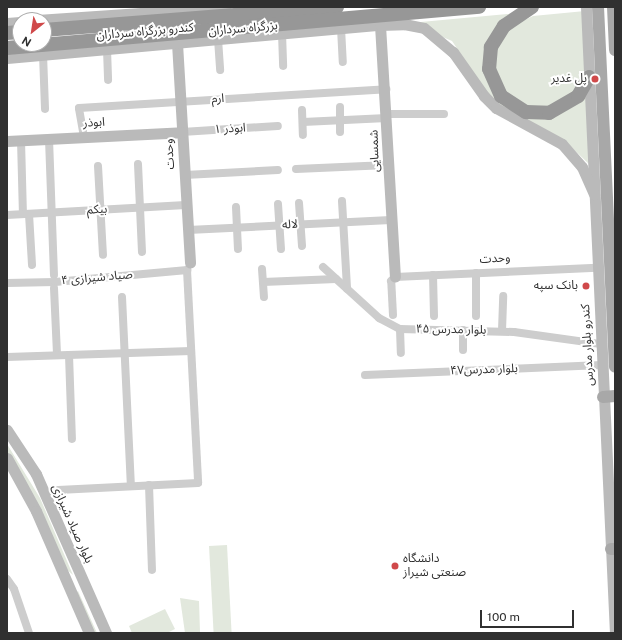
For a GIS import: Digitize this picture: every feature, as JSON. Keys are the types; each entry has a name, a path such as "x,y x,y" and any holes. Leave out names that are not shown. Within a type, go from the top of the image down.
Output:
{"highway":[{"name":"بزرگراه سرداران","path":"52,29 224,11 337,7"},
{"name":"بزرگراه سرداران","path":"7,48 91,40 243,30 479,7"},
{"path":"532,7 504,26 491,47 489,69 501,96 526,112 549,113 578,96 589,77"},
{"path":"90,26 116,13"},
{"path":"214,39 243,30"},
{"path":"91,40 137,46"}],"main road":[{"name":"کندرو بلوار مدرس","path":"586,7 596,268 602,365 609,397 615,633"},
{"path":"598,7 612,251 615,367"},
{"path":"613,7 615,50"},
{"name":"کندرو بزرگراه سرداران","path":"52,19 177,9 224,11"},
{"name":"کندرو بزرگراه سرداران","path":"7,58 380,25 417,27 440,38 496,108 562,144 582,167 594,194"},
{"name":"شمسایی","path":"380,25 386,89 388,165 395,277"},
{"name":"وحدت","path":"177,43 188,230 188,266"},
{"name":"ابوذر","path":"7,141 182,132"},
{"name":"بلوار صیاد شیرازی","path":"7,430 36,474 106,633"},
{"path":"7,458 36,510 89,633"},
{"path":"66,581 81,575"}],"street":[{"path":"341,28 343,62"},
{"path":"282,33 283,66"},
{"path":"214,39 220,70"},
{"path":"107,49 108,80"},
{"path":"43,54 45,109"},
{"name":"ارم","path":"84,137 79,108 386,89"},
{"path":"340,107 340,132"},
{"path":"302,110 303,135"},
{"path":"302,122 387,116 444,114"},
{"name":"ابوذر ۱","path":"182,132 278,126"},
{"path":"49,138 54,274"},
{"path":"21,140 26,214 32,265"},
{"path":"138,164 142,252"},
{"path":"296,168 388,165"},
{"path":"98,166 102,255"},
{"path":"185,175 278,170"},
{"path":"342,201 348,288"},
{"path":"299,203 302,246"},
{"path":"278,204 281,249"},
{"name":"بیکم","path":"7,215 186,205"},
{"path":"236,207 238,249"},
{"name":"لاله","path":"188,230 391,220"},
{"path":"58,490 198,483 188,266"},
{"name":"صیاد شیرازی ۴","path":"7,282 55,282 188,266"},
{"name":"۴۵ بلوار مدرس","path":"324,267 379,318 400,329 502,331 601,344"},
{"name":"وحدت","path":"395,277 596,268"},
{"path":"262,269 264,297"},
{"path":"476,273 476,316"},
{"path":"433,275 434,316"},
{"path":"393,315 391,281 395,277"},
{"path":"263,282 336,279"},
{"path":"54,288 57,355"},
{"path":"502,331 503,296"},
{"path":"122,297 131,486"},
{"path":"400,329 400,353"},
{"path":"463,330 463,350"},
{"path":"7,357 191,351"},
{"path":"69,355 72,439"},
{"name":"بلوار مدرس۴۷","path":"365,375 602,365"},
{"path":"149,485 152,570"},
{"path":"7,579 14,589 29,633"}],"shaded area":[{"path":"585,11 587,67 578,89 551,108 525,107 501,89 493,59 506,29 533,16"},
{"path":"517,13 509,18 487,78 531,117 587,91 591,166 564,140 504,109 485,90 452,41 410,23"},
{"path":"7,444 40,498 73,575 65,568 23,477 7,452"},
{"path":"227,545 232,633 214,633 209,546"},
{"path":"78,591 97,633 93,633 76,593"},
{"path":"180,598 199,601 200,633 185,633"},
{"path":"165,609 175,629 167,633 132,633 129,626"}],"place":[{"name":"پل غدیر","path":"595,79"},
{"name":"بانک سپه","path":"586,286"},
{"name":"دانشگاه صنعتی شیراز","path":"395,566"}]}
